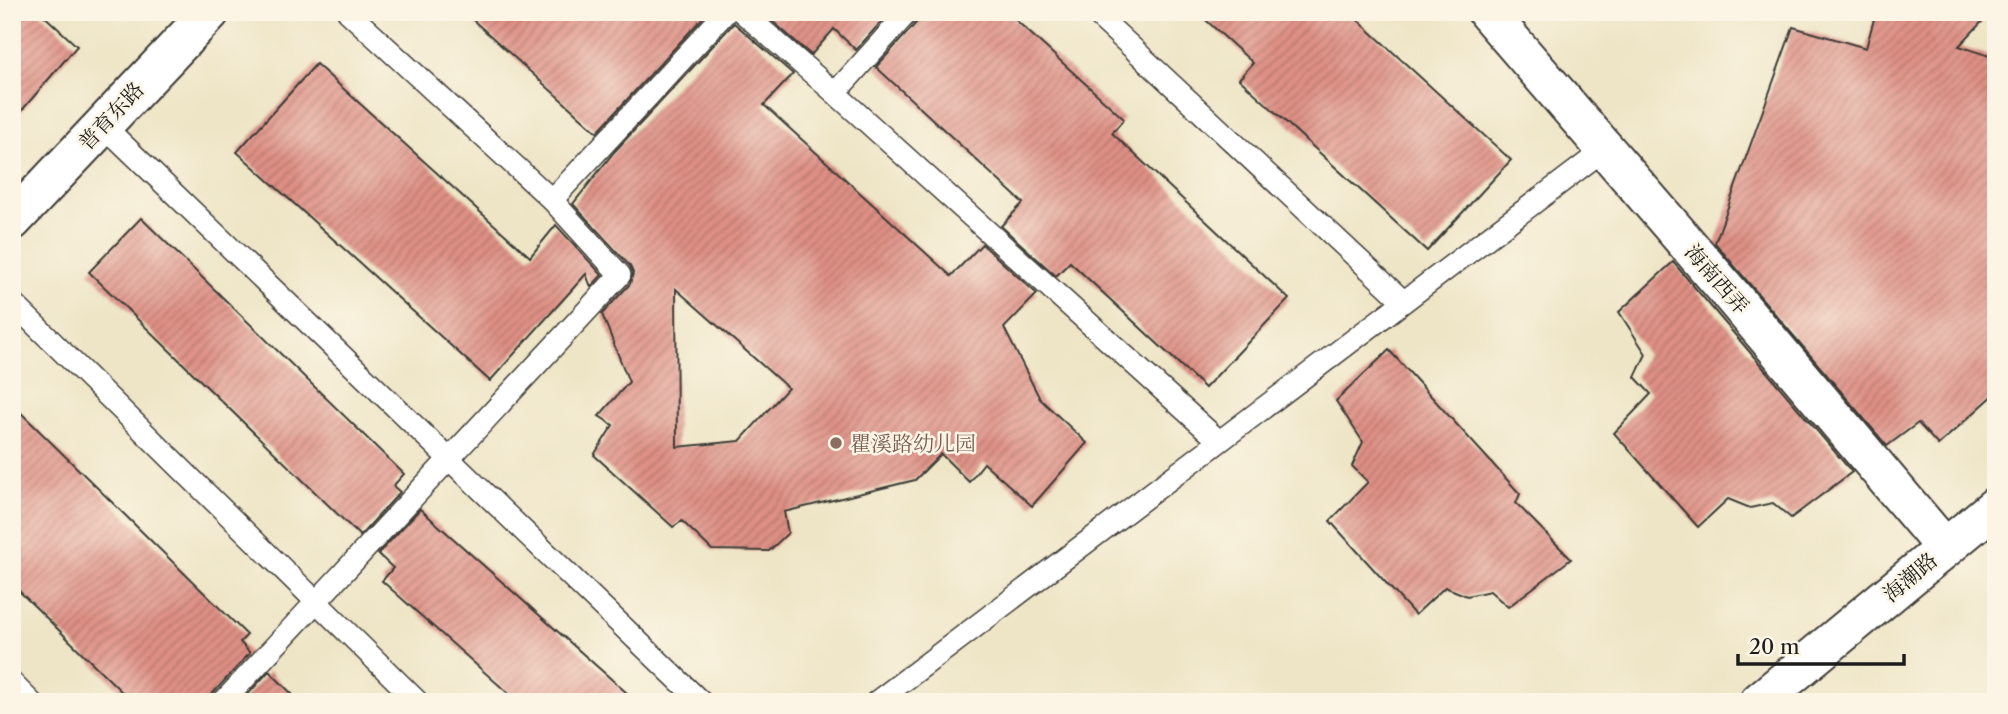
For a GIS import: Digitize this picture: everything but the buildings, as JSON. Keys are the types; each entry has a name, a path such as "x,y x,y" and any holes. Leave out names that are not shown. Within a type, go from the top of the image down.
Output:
{"street":[{"name":"普育东路","path":"12,221 210,12"},
{"name":"海南西弄","path":"1487,12 1945,548"},
{"name":"海潮路","path":"1759,702 1996,506"}],"lane":[{"path":"223,702 620,275 552,200 348,12"},
{"path":"552,200 726,12"},
{"path":"742,12 835,93 1219,442"},
{"path":"835,93 908,12"},
{"path":"1094,12 1403,301"},
{"path":"103,125 701,702"},
{"path":"876,702 1605,149"},
{"path":"12,302 418,702"},
{"path":"12,683 32,702"}],"place":[{"name":"瞿溪路幼儿园","path":"836,443"}]}
